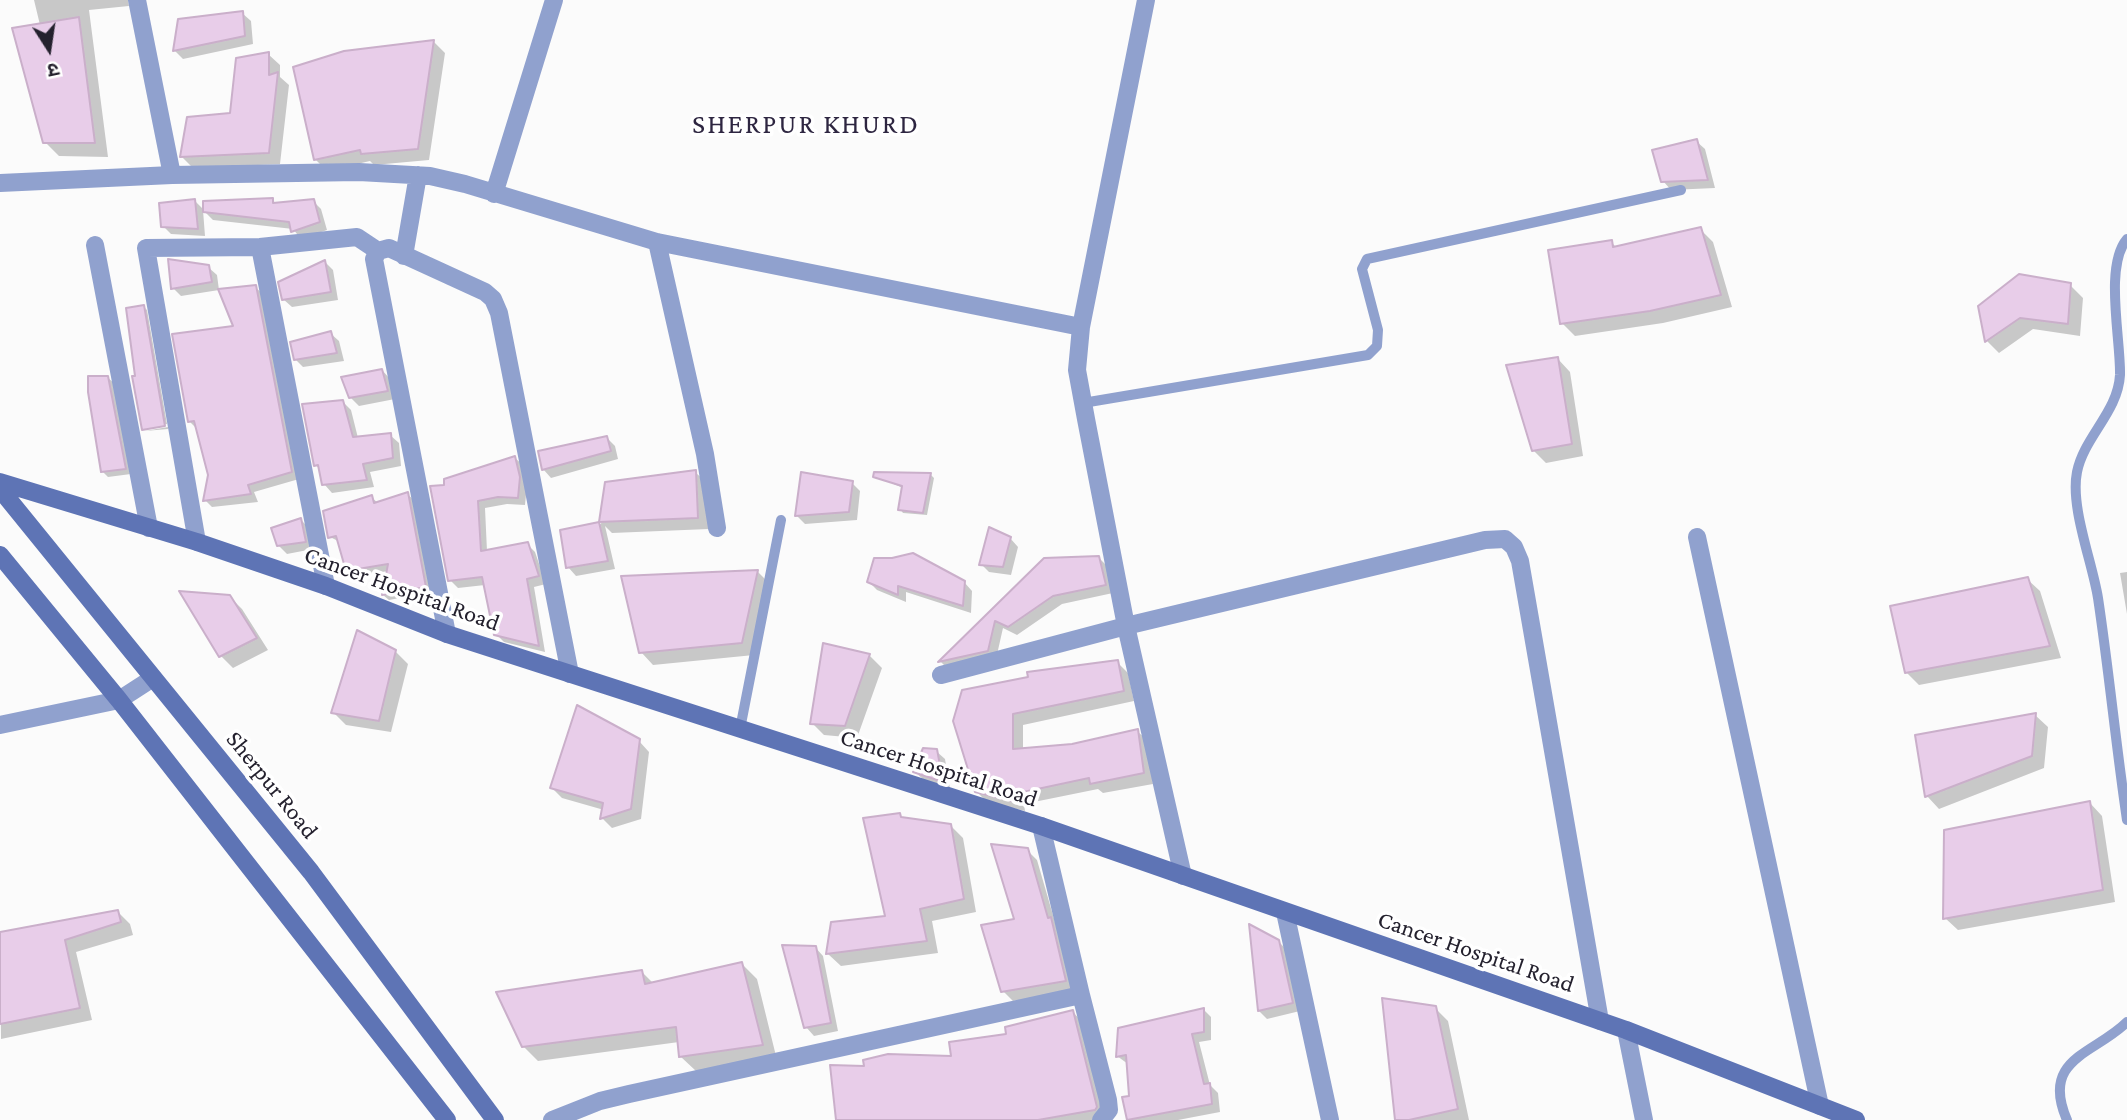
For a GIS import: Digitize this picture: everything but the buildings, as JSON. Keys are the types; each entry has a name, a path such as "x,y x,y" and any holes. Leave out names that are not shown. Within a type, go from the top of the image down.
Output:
{"street":[{"path":"137,0 172,174"},
{"path":"494,194 554,0"},
{"path":"1146,0 1081,327 1077,370 1126,626 1183,876"},
{"path":"0,183 172,174 359,172 418,175 465,184 657,242 1081,327"},
{"path":"404,256 418,175"},
{"path":"197,542 146,248 260,247 357,237 378,251"},
{"path":"657,242 705,454 717,528"},
{"path":"96,245 149,528"},
{"path":"260,247 326,586"},
{"path":"447,634 374,259 378,251 389,247 485,292 499,313 570,674"},
{"name":"Cancer Hospital Road","path":"0,482 197,542 326,586 447,634 1041,827 1601,1021 1856,1120"},
{"name":"Sherpur Road","path":"0,489 311,872 495,1120"},
{"path":"1697,537 1820,1106"},
{"path":"941,675 1126,626 1485,540 1505,539 1514,547 1520,561 1601,1021"},
{"path":"0,555 120,700 447,1120"},
{"path":"0,725 120,700 153,678"},
{"path":"1041,827 1108,1100 1109,1110 1101,1120"},
{"path":"1285,912 1330,1120"},
{"path":"552,1120 600,1101 629,1094 1081,995"},
{"path":"1626,1030 1644,1120"}],"lane":[{"path":"1083,403 1368,355 1377,345 1378,330 1362,269 1367,258 1681,190"},
{"path":"2127,239 2121,246 2115,271 2120,378 2113,401 2077,470 2076,494 2097,595 2127,820"},
{"path":"740,729 781,520"},
{"path":"2067,1120 2063,1110 2060,1081 2071,1061 2088,1047 2117,1032 2127,1022"}],"district":[{"name":"SHERPUR KHURD","path":"806,124"}]}
